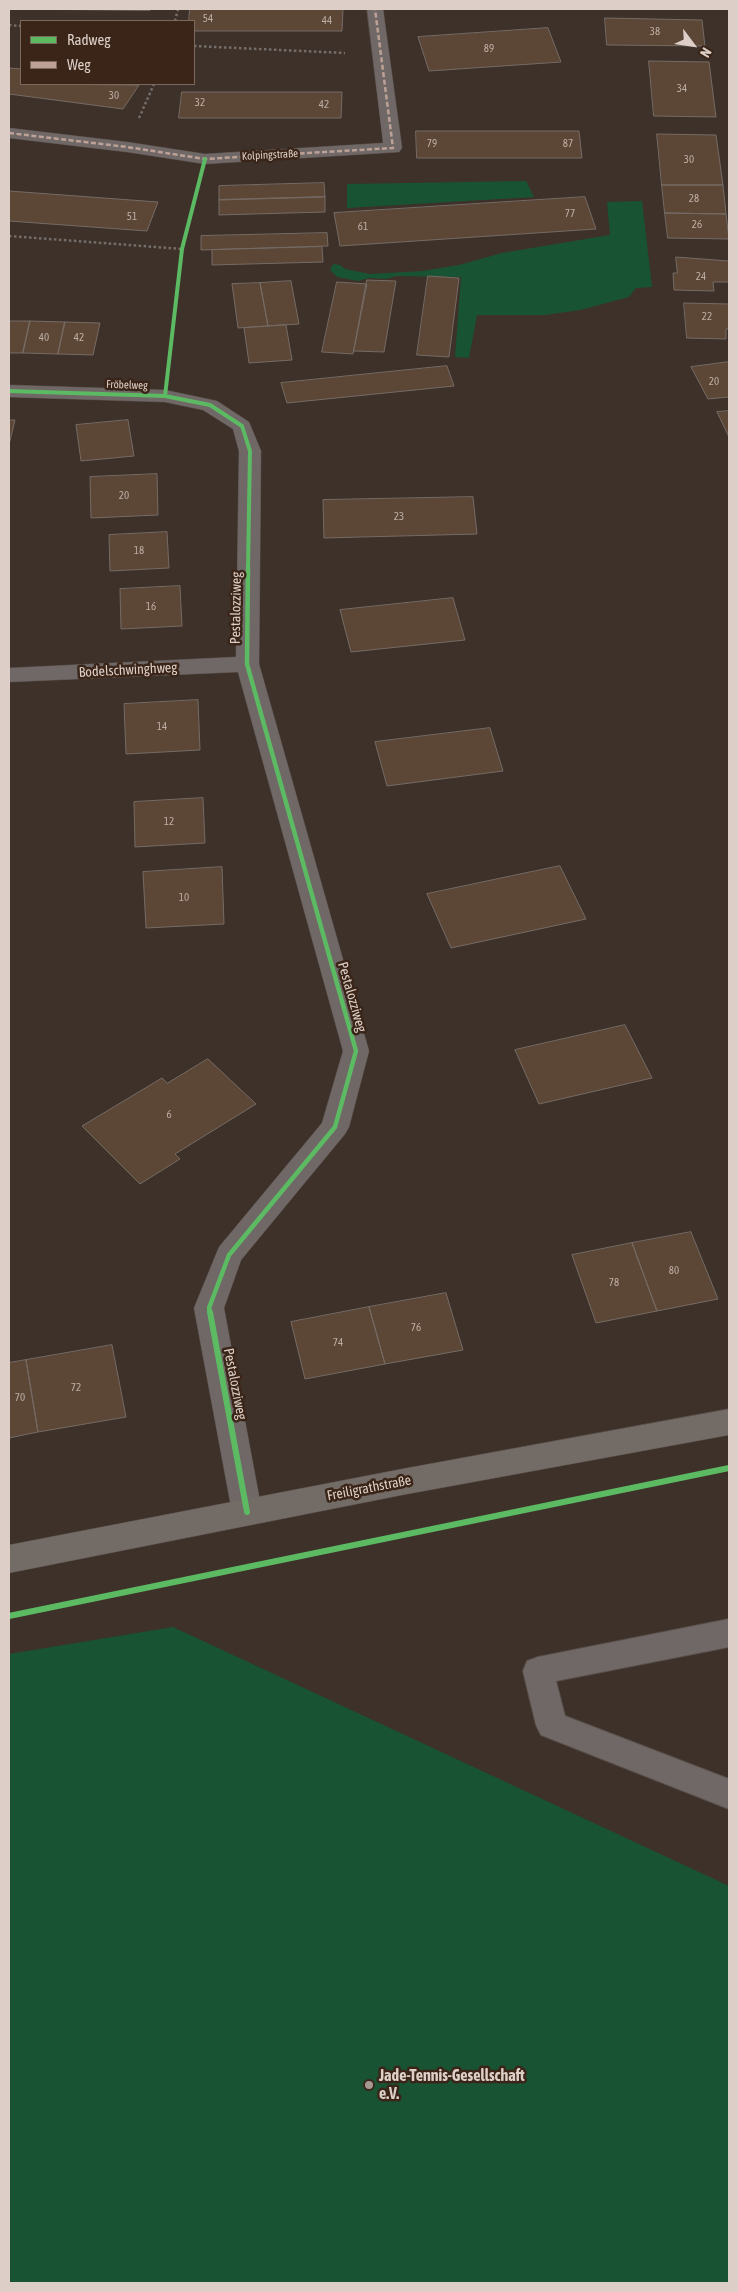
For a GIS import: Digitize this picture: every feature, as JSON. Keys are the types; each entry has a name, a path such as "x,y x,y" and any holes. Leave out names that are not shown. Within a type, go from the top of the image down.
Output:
{"street":[{"name":"Kolpingstraße","path":"9,133 127,146 205,159 393,148 375,9"},
{"name":"Fröbelweg","path":"9,391 165,396 210,404 242,426 250,451"},
{"name":"Pestalozziweg","path":"247,1512 208,1308 229,1255 335,1127 356,1051 247,664 250,451"},
{"name":"Bodelschwinghweg","path":"9,676 247,664"},
{"name":"Freiligrathstraße","path":"9,1559 640,1437 729,1422"}],"lane":[{"path":"729,1633 538,1671 552,1725 729,1794"}],"path":[{"path":"195,46 382,55"},
{"path":"9,236 182,248"},
{"path":"181,258 184,240"}],"green space":[{"path":"526,181 534,197 347,208 347,184"},
{"path":"642,201 652,287 636,288 629,297 580,310 545,315 477,315 469,358 455,357 461,277 396,276 386,279 369,278 358,281 337,277 330,270 333,264 340,265 345,269 370,274 423,271 459,265 502,253 610,235 607,202"},
{"name":"Jade-Tennis-Gesellschaft e.V.","path":"173,1627 729,1886 729,2283 9,2283 9,1654"}],"building":[{"path":"9,9 150,9 150,10"},
{"path":"190,9 343,9 342,31 195,31 195,20 189,20"},
{"path":"605,18 702,20 705,46 607,45"},
{"path":"548,28 561,62 429,71 418,37"},
{"path":"649,61 709,62 716,117 654,116"},
{"path":"9,68 20,69 20,85 139,85 123,109 9,94"},
{"path":"182,92 342,92 341,118 179,118"},
{"path":"416,131 579,131 582,158 417,158"},
{"path":"657,134 716,135 723,185 662,185"},
{"path":"324,183 325,197 219,200 219,186"},
{"path":"662,185 723,185 726,214 665,213"},
{"path":"9,191 158,202 147,231 9,221"},
{"path":"325,197 325,212 219,215 219,200"},
{"path":"585,197 596,229 340,246 334,213"},
{"path":"665,213 726,214 729,239 668,238"},
{"path":"327,233 328,246 201,250 201,236"},
{"path":"322,247 323,262 212,265 212,250"},
{"path":"676,257 729,261 729,282 713,282 714,291 674,290 673,273 677,273"},
{"path":"428,276 459,278 449,357 417,355"},
{"path":"367,280 396,281 384,352 354,351"},
{"path":"291,281 299,324 268,326 260,283"},
{"path":"337,282 367,284 353,354 322,352"},
{"path":"260,283 268,326 238,328 232,284"},
{"path":"684,303 729,304 729,329 726,329 726,339 687,338"},
{"path":"9,321 30,321 23,353 9,353"},
{"path":"30,321 65,322 58,354 23,353"},
{"path":"65,322 100,323 93,355 58,354"},
{"path":"286,325 292,360 249,363 244,328"},
{"path":"729,362 729,397 708,399 691,367"},
{"path":"447,366 454,386 287,403 281,383"},
{"path":"729,411 729,437 717,412"},
{"path":"9,420 15,420 9,445"},
{"path":"128,420 134,456 81,461 76,425"},
{"path":"157,474 158,515 91,518 90,477"},
{"path":"473,497 477,534 324,538 323,500"},
{"path":"167,532 169,568 110,571 109,535"},
{"path":"180,586 182,626 121,629 120,589"},
{"path":"453,598 465,640 351,652 340,610"},
{"path":"198,700 200,750 126,754 124,704"},
{"path":"490,728 503,771 387,786 375,742"},
{"path":"203,798 205,843 135,847 134,802"},
{"path":"560,866 586,919 451,948 427,894"},
{"path":"222,867 224,924 146,928 143,872"},
{"path":"625,1025 652,1078 539,1104 515,1050"},
{"path":"208,1059 256,1104 175,1154 180,1159 140,1184 82,1126 162,1078 167,1083"},
{"path":"691,1232 718,1299 657,1311 632,1243"},
{"path":"632,1243 657,1311 596,1323 572,1255"},
{"path":"446,1293 463,1350 385,1364 369,1307"},
{"path":"369,1307 385,1364 305,1379 291,1322"},
{"path":"112,1345 126,1417 38,1432 26,1360"},
{"path":"26,1360 38,1432 9,1438 9,1363"}],"marked path":[{"path":"9,133 127,147 205,159 393,148 375,9"}],"cycle path":[{"path":"165,396 182,249 205,159"},
{"path":"9,391 165,396 210,405 242,426 250,451 247,664 356,1051 335,1127 229,1255 209,1308 247,1512"},
{"path":"9,1616 729,1468"}],"place":[{"name":"Jade-Tennis-Gesellschaft e.V.","path":"369,2085"}]}
